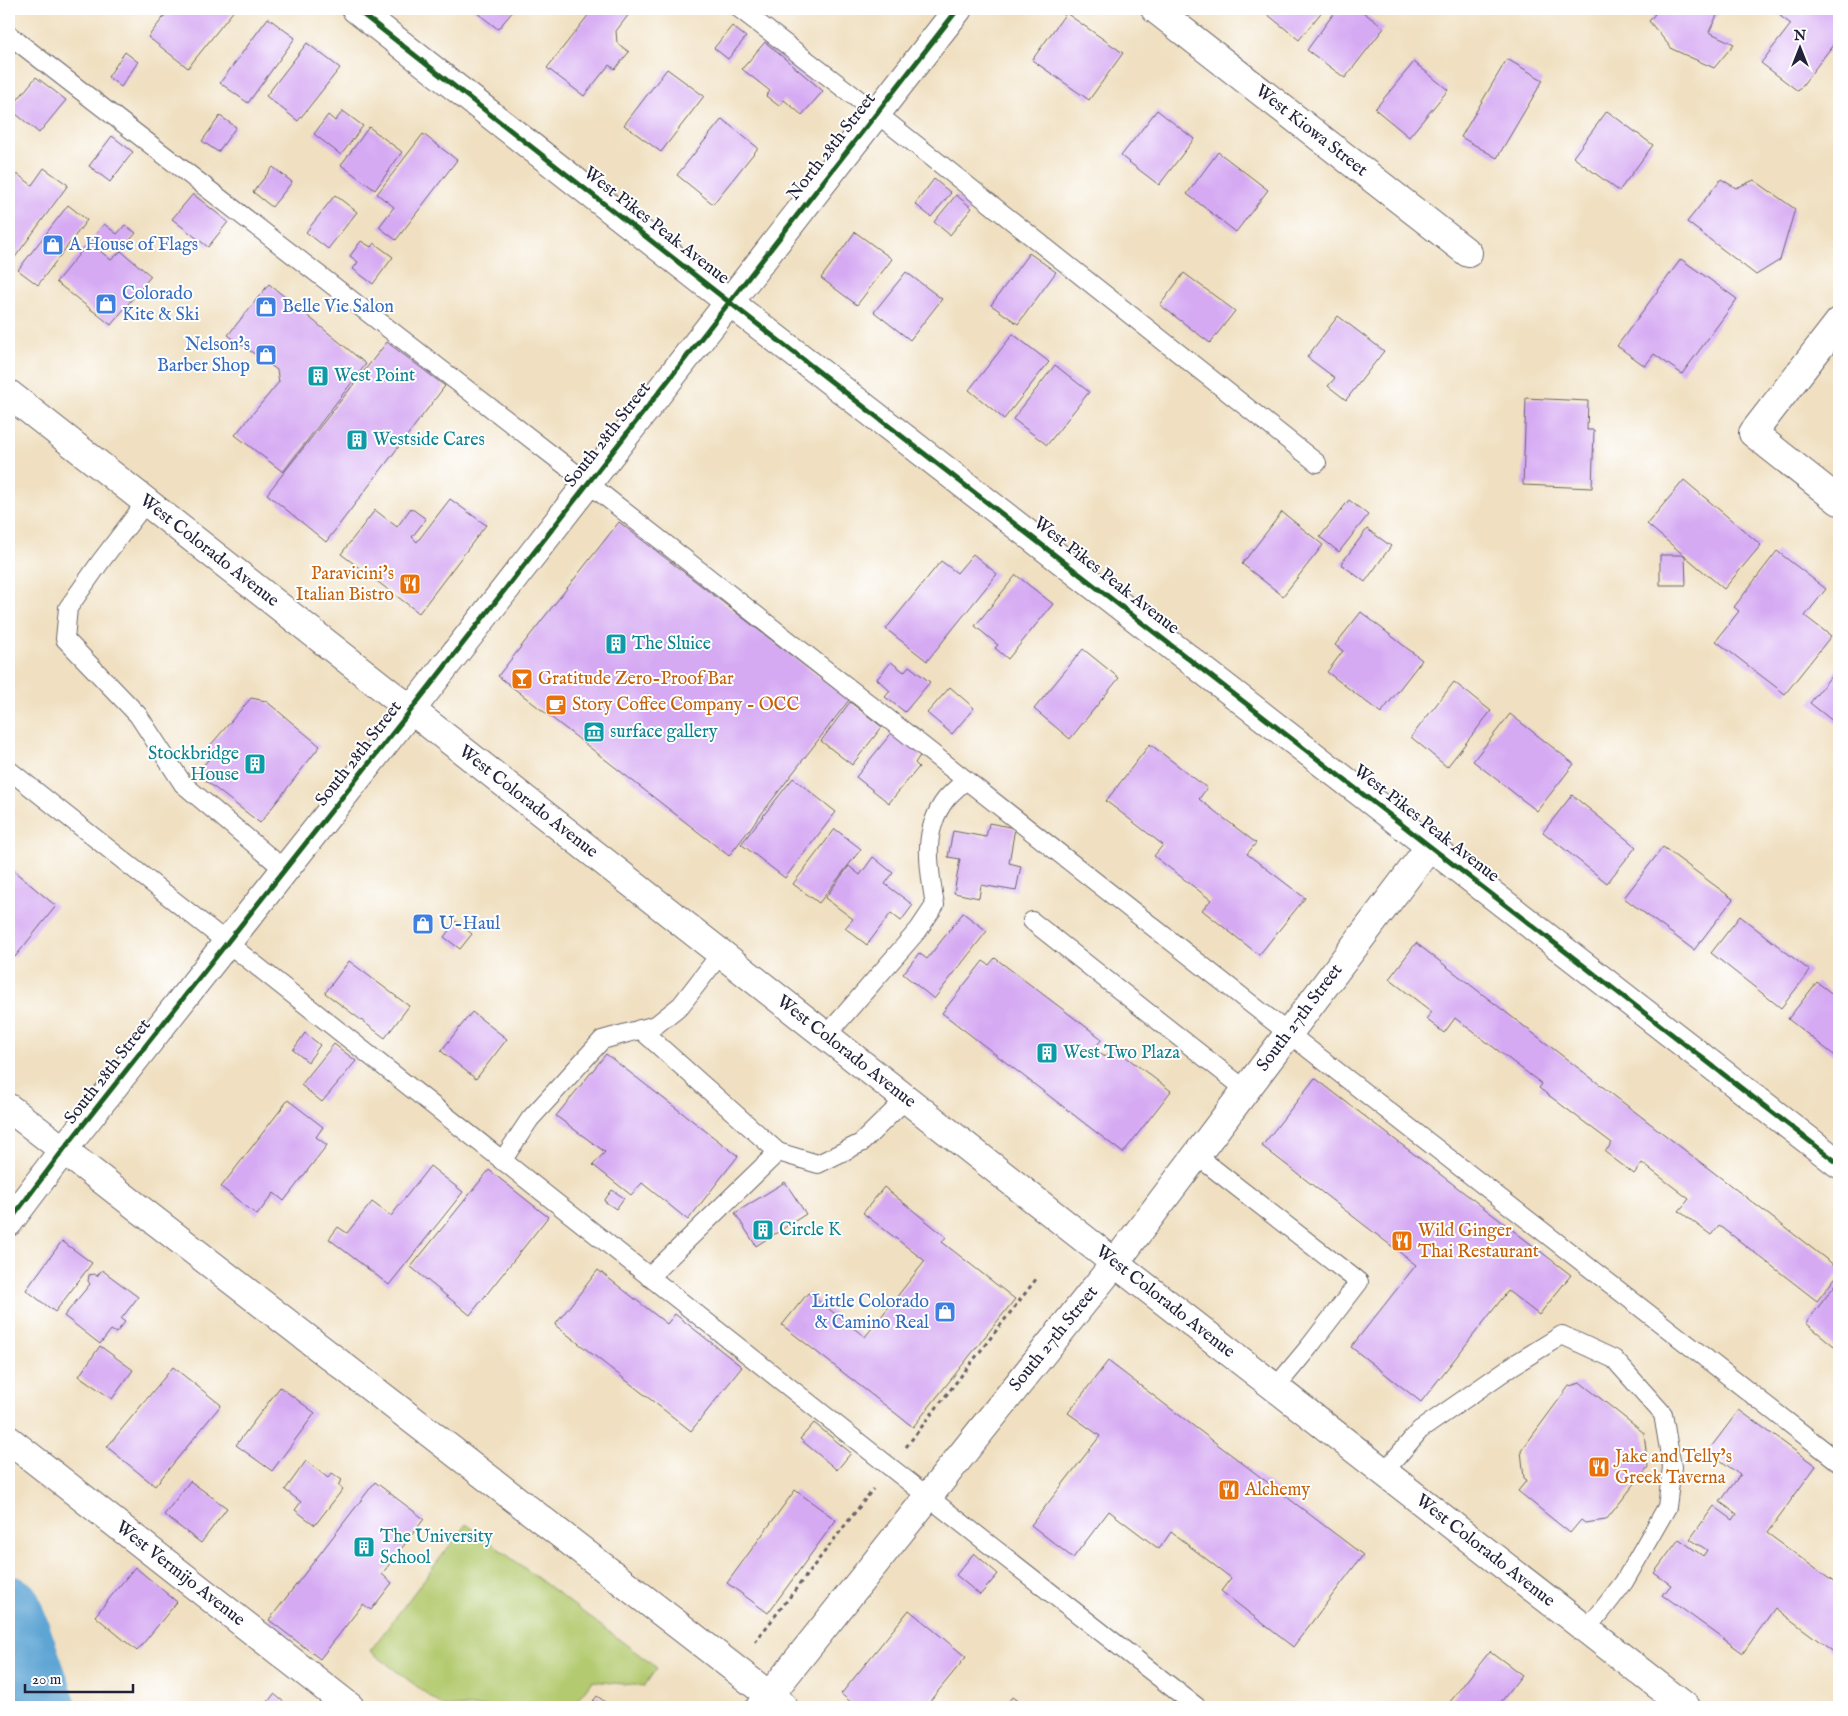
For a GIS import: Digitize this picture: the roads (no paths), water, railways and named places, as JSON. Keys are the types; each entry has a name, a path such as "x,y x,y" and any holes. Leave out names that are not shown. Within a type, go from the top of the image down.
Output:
{"street":[{"name":"West Pikes Peak Avenue","path":"356,9 729,302 1431,845 1839,1164"},
{"name":"North 28th Street","path":"729,302 958,9"},
{"name":"West Kiowa Street","path":"1155,9 1468,253"},
{"name":"South 28th Street","path":"9,1222 64,1149 411,710 729,302"},
{"path":"1839,322 1753,433 1839,500"},
{"name":"West Colorado Avenue","path":"9,394 1115,1263 1686,1707"},
{"name":"South 27th Street","path":"771,1703 928,1497 1115,1263 1431,845"},
{"path":"9,1108 64,1149 771,1703"},
{"name":"West Vermijo Avenue","path":"9,1440 350,1707"}],"lane":[{"path":"740,9 876,113 1317,463"},
{"path":"9,35 588,483 1288,1034 1839,1462"},
{"path":"146,502 68,608 65,640 138,715 183,784 285,870"},
{"path":"9,770 928,1497 1198,1707"},
{"path":"826,1036 919,929 935,904 928,858 931,828 946,800 966,780"},
{"path":"1032,921 1246,1090"},
{"path":"502,1161 530,1119 602,1040 656,1024 680,1005 721,954"},
{"path":"640,1029 778,1152 818,1164 861,1143 906,1098"},
{"path":"649,1277 778,1152"},
{"path":"1196,1155 1359,1282 1309,1348 1275,1388"},
{"path":"1384,1472 1420,1430 1512,1366 1562,1335 1614,1359 1663,1414 1672,1468 1667,1507 1624,1582 1587,1630"}],"waterway":[{"path":"9,1608 44,1707"}],"place":[{"name":"A House of Flags","path":"53,245"},
{"name":"Colorado Kite & Ski","path":"106,304"},
{"name":"Belle Vie Salon","path":"266,307"},
{"name":"Nelson's Barber Shop","path":"266,355"},
{"name":"West Point","path":"318,376"},
{"name":"Westside Cares","path":"357,440"},
{"name":"Paravicini's Italian Bistro","path":"410,584"},
{"name":"The Sluice","path":"616,644"},
{"name":"Gratitude Zero-Proof Bar","path":"522,679"},
{"name":"Story Coffee Company - OCC","path":"556,705"},
{"name":"surface gallery","path":"594,732"},
{"name":"Stockbridge House","path":"255,764"},
{"name":"U-Haul","path":"423,924"},
{"name":"West Two Plaza","path":"1047,1053"},
{"name":"Circle K","path":"763,1230"},
{"name":"Wild Ginger Thai Restaurant","path":"1402,1241"},
{"name":"Little Colorado & Camino Real","path":"945,1312"},
{"name":"Jake and Telly’s Greek Taverna","path":"1599,1467"},
{"name":"Alchemy","path":"1229,1490"},
{"name":"The University School","path":"364,1547"}]}
